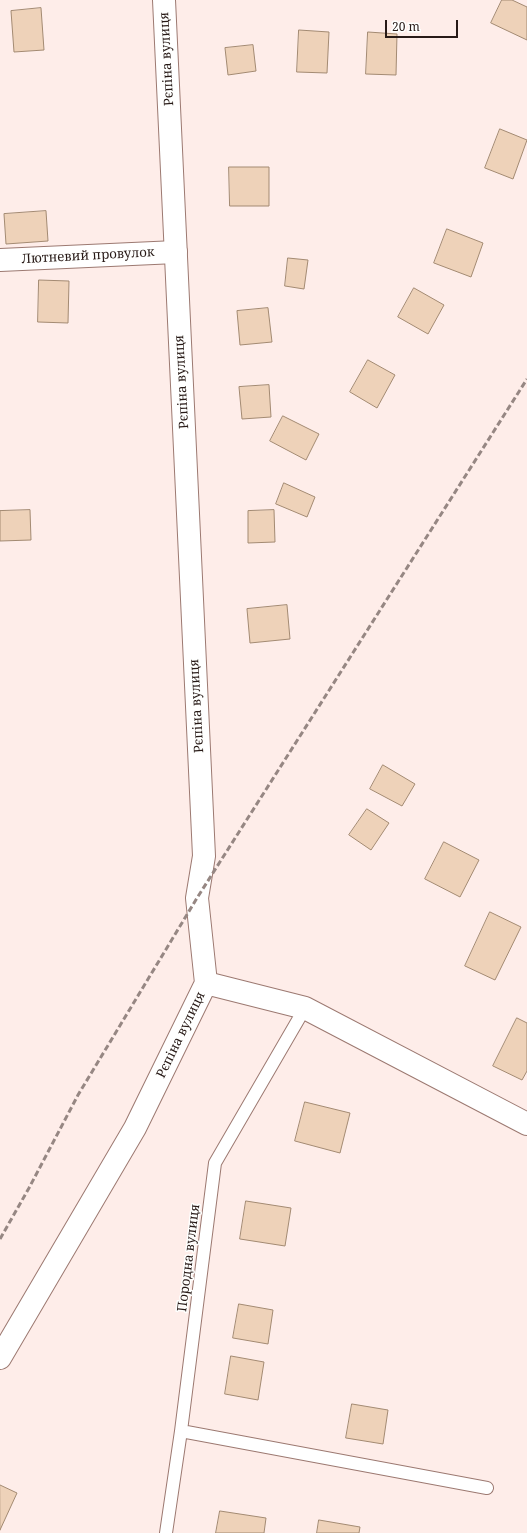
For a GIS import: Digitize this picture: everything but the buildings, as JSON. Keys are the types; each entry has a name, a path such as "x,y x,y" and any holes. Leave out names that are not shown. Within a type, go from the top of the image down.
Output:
{"street":[{"name":"Рєпіна вулиця","path":"0,1358 135,1128 206,983 197,898 204,856 164,0"},
{"name":"Лютневий провулок","path":"0,260 176,252"},
{"path":"206,983 305,1008 527,1124"}],"lane":[{"name":"Породна вулиця","path":"166,1533 181,1431 215,1162 305,1008"},
{"path":"181,1431 487,1488"}],"railway":[{"path":"0,1239 29,1188 78,1095 197,898 527,379"}]}
